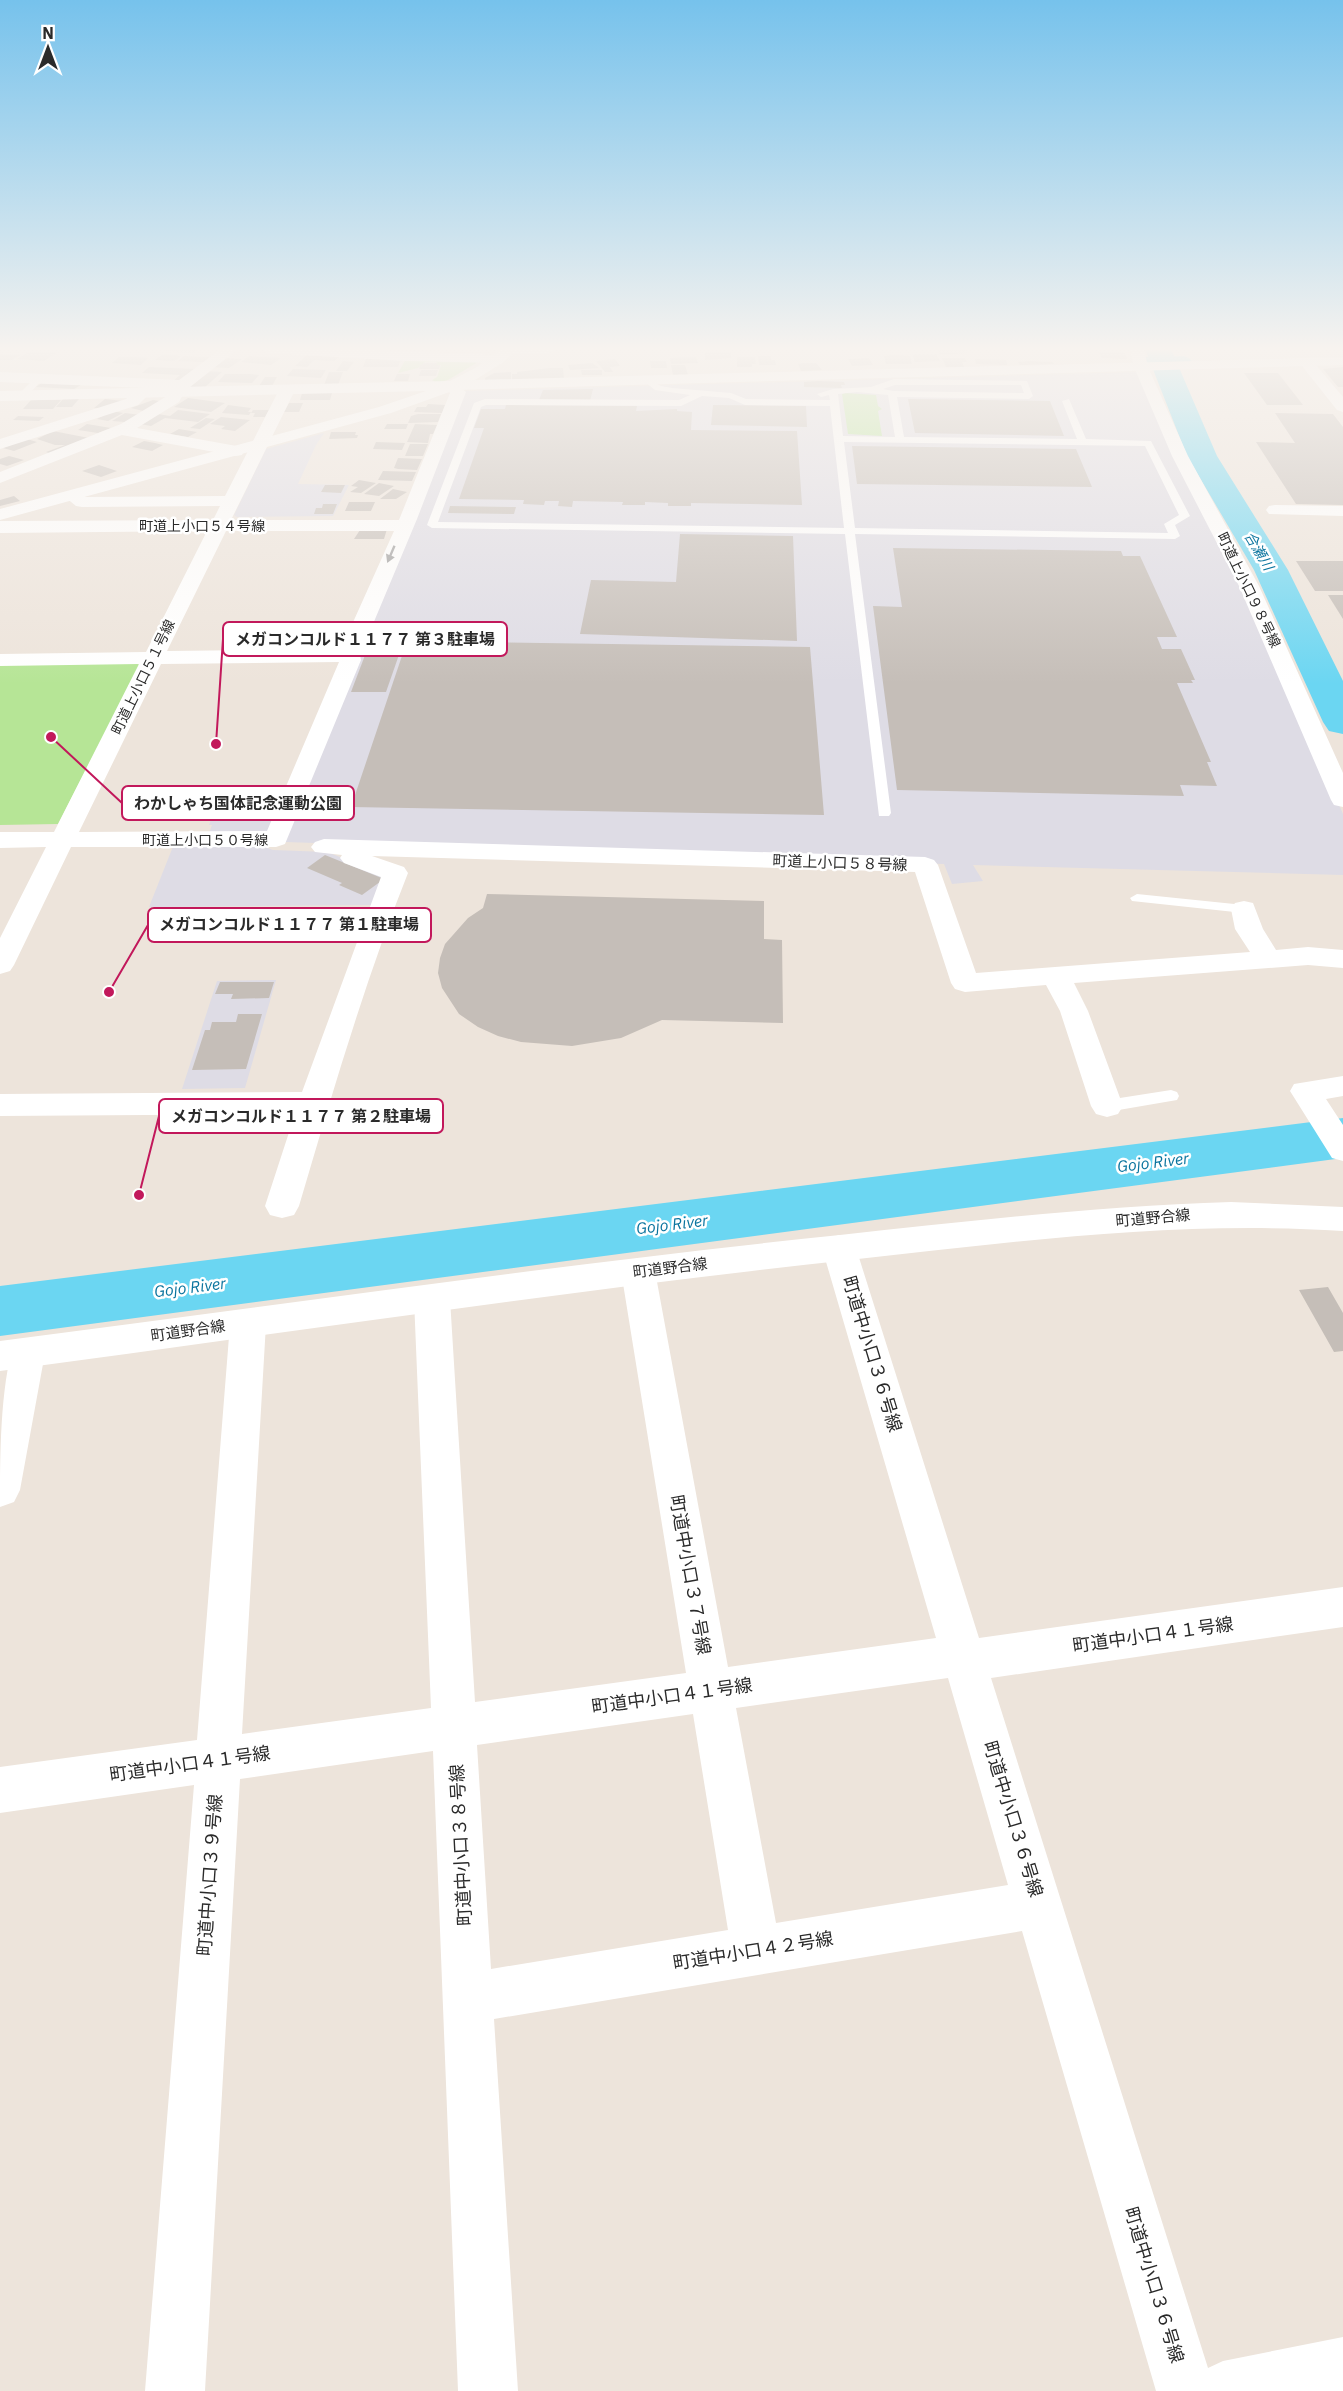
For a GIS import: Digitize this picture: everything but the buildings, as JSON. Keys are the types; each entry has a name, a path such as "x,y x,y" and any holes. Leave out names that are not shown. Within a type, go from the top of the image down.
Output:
{"street":[{"path":"0,478 44,461"},
{"path":"0,515 74,497 202,461"},
{"name":"町道上小口５１号線","path":"0,964 251,461"},
{"name":"町道上小口５０号線","path":"65,834 203,827 198,840 276,839 350,660 349,655 431,461"},
{"name":"町道上小口９８号線","path":"1182,461 1249,586 1343,800"},
{"path":"74,497 82,502 224,515"},
{"path":"1275,510 1343,511"},
{"name":"町道上小口５４号線","path":"0,527 224,515 406,522"},
{"path":"0,660 349,655"},
{"path":"0,828 65,834"},
{"path":"0,840 65,834"},
{"path":"276,839 276,843 281,845 324,847 395,873 380,910 314,1103 282,1206"},
{"name":"町道上小口５８号線","path":"324,847 925,866 965,984 1308,956 1343,959"},
{"path":"1244,909 1249,929 1269,960"},
{"path":"1056,977 1074,1011 1107,1106"},
{"path":"1343,1086 1301,1094 1343,1150"},
{"path":"0,1105 314,1103"},
{"name":"町道野合線","path":"14,1354 638,1271 839,1248 1194,1214 1282,1214 1343,1219"},
{"name":"町道中小口３６号線","path":"839,1248 1186,2391"},
{"name":"町道中小口３７号線","path":"638,1271 756,1950"},
{"name":"町道中小口３８号線","path":"432,1299 488,2391"},
{"name":"町道中小口３９号線","path":"175,2391 248,1324"},
{"path":"0,1490 14,1354"},
{"name":"町道中小口４１号線","path":"0,1790 950,1657 964,1661 1343,1607"},
{"name":"町道中小口４２号線","path":"468,1998 1038,1904"},
{"path":"1223,2391 1343,2366"}],"lane":[{"path":"456,461 432,525 1175,536 1169,524 1185,516 1157,461"},
{"path":"842,461 884,813"},
{"path":"1137,897 1244,909"},
{"path":"1107,1106 1172,1096"}],"shaded area":[{"path":"260,461 309,461 298,484 349,485 333,516 237,517 234,515"},
{"path":"436,461 1183,461 1243,585 1343,814 1343,875 973,865 983,881 952,884 944,864 285,842"},
{"path":"218,802 283,802 269,835 209,833 212,825 209,825"},
{"path":"254,843 273,850 327,852 389,876 378,905 149,907 174,844"},
{"path":"276,980 245,1088 182,1089 217,981"}],"green space":[{"path":"135,663 140,665 58,824 0,825 0,664"}],"waterway":[{"name":"合瀬川","path":"1205,461 1271,570 1343,722"},
{"name":"Gojo River","path":"0,1311 1343,1138"}],"place":[{"name":"わかしゃち国体記念運動公園","path":"51,737"},
{"name":"メガコンコルド１１７７ 第３駐車場","path":"216,744"},
{"name":"メガコンコルド１１７７ 第１駐車場","path":"109,992"},
{"name":"メガコンコルド１１７７ 第２駐車場","path":"139,1195"}]}
